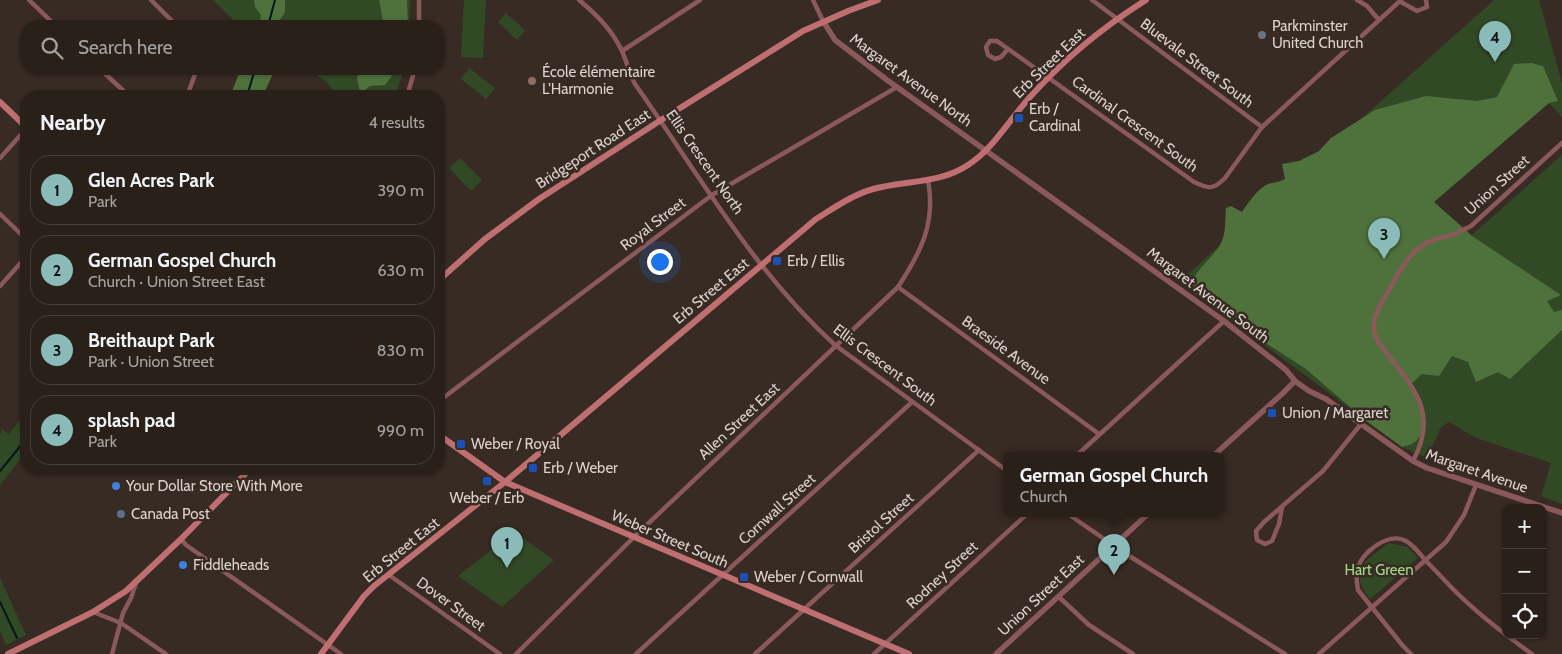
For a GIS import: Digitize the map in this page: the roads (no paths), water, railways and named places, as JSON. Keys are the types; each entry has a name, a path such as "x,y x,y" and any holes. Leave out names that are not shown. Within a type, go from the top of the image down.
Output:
{"main road":[{"name":"Bridgeport Road East","path":"445,275 485,238 539,199 660,120 803,31 878,0"},
{"name":"Erb Street East","path":"321,654 364,596 505,482 816,219 856,195 887,186 949,176 970,164 986,150 1048,77 1065,61 1116,19 1146,0"},
{"path":"0,102 20,122"},
{"name":"Weber Street South","path":"445,439 505,482 909,654"},
{"path":"8,654 93,612 136,583 244,475"}],"street":[{"path":"151,0 171,20"},
{"path":"419,20 420,0"},
{"name":"Ellis Crescent North","path":"579,0 612,33 622,51 635,84 761,266"},
{"path":"622,51 700,0"},
{"name":"Margaret Avenue North","path":"813,0 836,40 897,87 986,150"},
{"name":"Bluevale Street South","path":"1092,0 1262,127"},
{"path":"1357,0 1367,6 1379,20"},
{"name":"Cardinal Crescent South","path":"1008,49 1194,182 1207,188 1219,185 1262,127 1401,1 1417,11 1427,7 1426,0"},
{"path":"32,1 50,20"},
{"path":"990,41 997,41 1008,49 1001,57 995,59 988,55 986,47 990,41"},
{"path":"106,75 123,90"},
{"path":"189,90 195,75"},
{"path":"408,90 413,75"},
{"name":"Royal Street","path":"445,396 712,195 897,87"},
{"path":"0,158 20,135"},
{"name":"Union Street","path":"1413,462 1424,436 1425,420 1417,396 1404,375 1378,341 1374,330 1376,316 1383,300 1402,268 1416,250 1434,239 1453,235 1471,226 1562,143"},
{"name":"Margaret Avenue South","path":"986,150 1224,321 1286,370 1295,381 1309,391 1326,399 1413,462"},
{"name":"Allen Street East","path":"516,654 634,537 898,287 919,254 927,232 931,195 928,180"},
{"path":"0,214 20,233"},
{"path":"0,286 20,264"},
{"name":"Ellis Crescent South","path":"761,266 835,346 1003,468"},
{"name":"Braeside Avenue","path":"898,287 1099,434"},
{"path":"1080,452 1224,321"},
{"path":"1217,452 1295,381"},
{"name":"Cornwall Street","path":"636,654 912,402"},
{"path":"1282,507 1279,524 1272,541 1265,544 1257,540 1256,531 1282,507 1323,471 1361,424"},
{"name":"Bristol Street","path":"755,654 979,450"},
{"name":"Margaret Avenue","path":"1413,462 1562,514"},
{"path":"1319,654 1446,542 1464,515 1476,485"},
{"name":"Rodney Street","path":"874,654 1024,517"},
{"path":"1072,517 1212,609 1285,654"},
{"name":"Union Street East","path":"996,654 1145,517"},
{"path":"181,539 186,545 342,654"},
{"path":"1411,654 1358,590 1356,580 1360,560 1372,548 1386,540 1406,541 1492,626 1532,654"},
{"name":"Dover Street","path":"389,575 500,654"},
{"path":"112,654 120,623 136,583"},
{"path":"1059,597 1094,628 1133,654"},
{"path":"93,612 120,623 166,654"}],"waterway":[{"path":"270,20 275,0"},
{"path":"249,90 253,75"},
{"path":"0,471 20,446"},
{"path":"0,602 17,638"}],"place":[{"name":"Parkminster United Church","path":"1262,35"},
{"name":"splash pad","path":"1495,62"},
{"name":"École élémentaire L'Harmonie","path":"532,81"},
{"name":"Erb / Cardinal","path":"1019,118"},
{"name":"Breithaupt Park","path":"1384,259"},
{"name":"Erb / Ellis","path":"777,261"},
{"name":"Union / Margaret","path":"1272,413"},
{"name":"Weber / Royal","path":"461,444"},
{"name":"Erb / Weber","path":"533,468"},
{"name":"Weber / Erb","path":"487,481"},
{"name":"Your Dollar Store With More","path":"116,486"},
{"name":"Canada Post","path":"121,514"},
{"name":"Fiddleheads","path":"183,565"},
{"name":"Glen Acres Park","path":"507,568"},
{"name":"German Gospel Church","path":"1114,575"},
{"name":"Weber / Cornwall","path":"744,577"}],"park label":[{"name":"Hart Green","path":"1379,570"}]}
